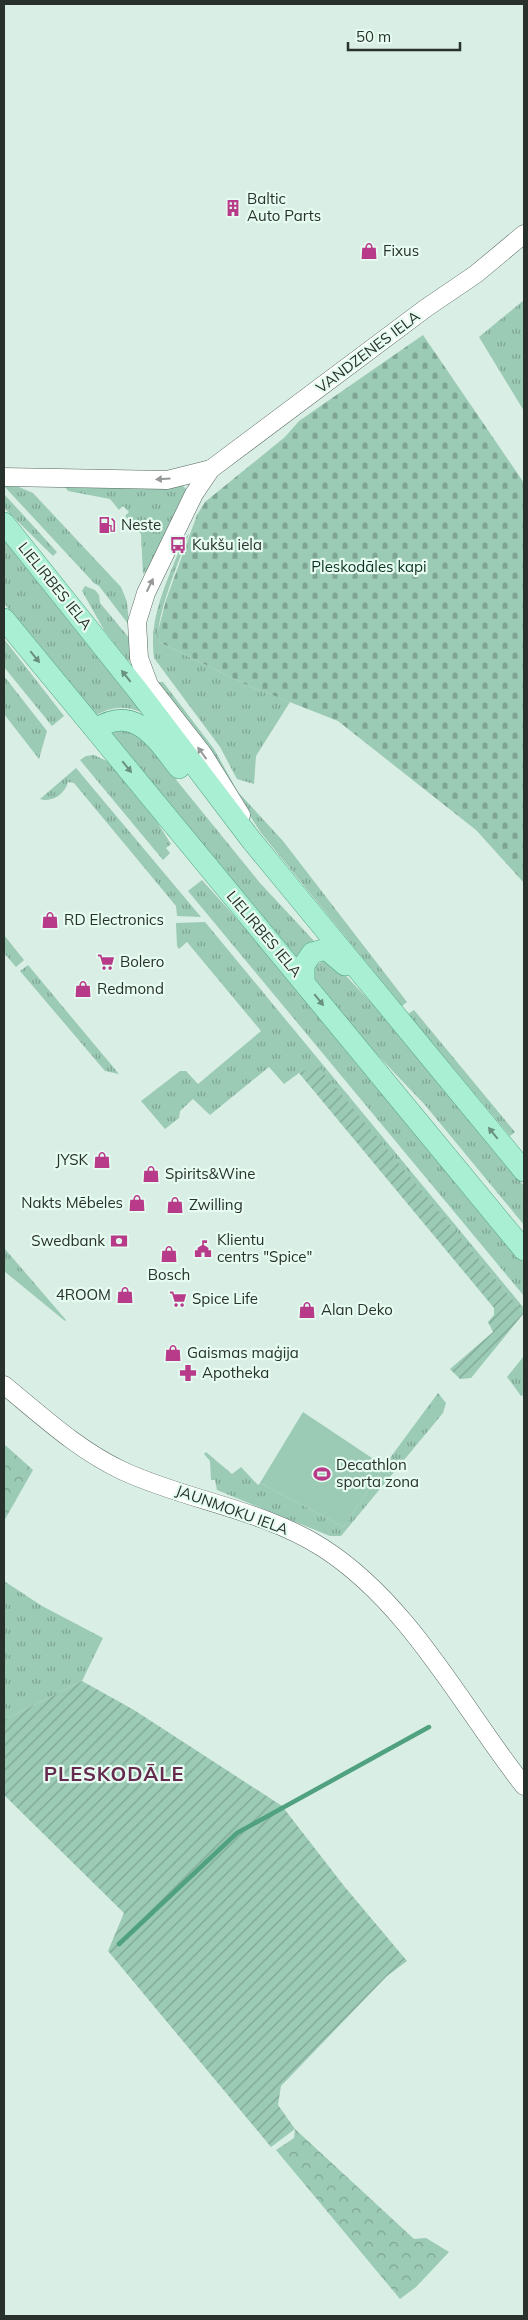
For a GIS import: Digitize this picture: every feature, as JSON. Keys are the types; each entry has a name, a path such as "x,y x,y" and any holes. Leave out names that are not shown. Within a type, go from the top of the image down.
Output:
{"main road":[{"name":"LIELIRBES IELA","path":"4,523 147,702 252,841 524,1171"},
{"name":"LIELIRBES IELA","path":"4,619 524,1250"},
{"path":"96,729 111,720 122,720 144,728 161,745 282,897 328,932"},
{"path":"304,982 304,966 308,957 312,953 326,950 344,963 366,988 384,1000"},
{"path":"389,1084 424,1114 524,1233"}],"street":[{"name":"VANDZENES IELA","path":"149,685 139,658 137,622 150,585 194,494 211,469 426,308 476,274 524,234"},
{"name":"VANDZENES IELA","path":"4,477 167,480 211,469"},
{"name":"LIELIRBES IELA","path":"149,685 219,777 245,821 252,841"},
{"name":"JAUNMOKU IELA","path":"4,1385 70,1440 123,1470 251,1514 296,1534 341,1561 373,1588 403,1622 524,1786"}],"green space":[{"path":"524,300 524,411 479,337"},
{"name":"Pleskodāles kapi","path":"423,335 524,483 524,883 476,830 338,721 249,686 159,642 157,635 166,600 197,515 205,502 285,437 299,421"},
{"path":"181,484 188,491 183,496 150,568 143,574 141,534 125,516 129,512 123,506 119,510 110,499 68,491 65,487"},
{"path":"4,486 19,487 33,493 121,587 127,602 129,625 99,586 94,583"},
{"path":"4,494 57,552 53,556 4,508"},
{"path":"189,534 164,605 158,633 159,642 249,686 290,702 256,756 254,784 237,779 220,747 154,658 154,627 161,597 184,538"},
{"path":"4,536 144,713 119,708 107,710 94,716 4,603"},
{"path":"85,586 95,590 99,595 100,603 130,639 130,661 127,660 104,630 82,591"},
{"path":"4,639 64,716 52,726 4,667"},
{"path":"4,676 47,731 39,759 4,714"},
{"path":"163,682 214,749 238,792 283,841 407,1002 402,1006 261,833 236,794 157,684"},
{"path":"113,730 130,731 143,739 260,883 315,942 296,961 109,734"},
{"path":"94,755 111,763 152,814 171,844 166,848 170,853 163,860 80,760 86,756"},
{"path":"76,768 201,917 177,916 176,906 74,783 68,782 61,794 53,799 40,799"},
{"path":"202,880 289,977 524,1263 524,1296 188,891"},
{"path":"205,922 523,1307 524,1313 317,1066 299,1073 284,1084 269,1067 210,1115 193,1099 180,1111 179,1118 165,1129 141,1101 180,1071 186,1071 198,1084 261,1031 187,942 179,949 177,946 176,923"},
{"path":"4,935 24,960 16,967 4,953"},
{"path":"324,960 336,965 379,1011 524,1186 524,1225 425,1105 368,1045 313,979 312,968"},
{"path":"28,965 119,1074 105,1071 20,971"},
{"path":"414,1010 515,1132 510,1136 408,1014"},
{"path":"317,1065 524,1313 471,1378 460,1379 450,1369 493,1332 488,1322 494,1315 494,1308 299,1073"},
{"path":"5,1249 66,1320 65,1321 4,1271"},
{"path":"524,1356 524,1395 521,1396 507,1377"},
{"path":"438,1393 446,1403 443,1413 341,1536 330,1536 217,1490 215,1480 211,1480 210,1461 204,1454 206,1452 232,1474 241,1467 258,1485 260,1483 344,1527 384,1466"},
{"name":"Decathlon sporta zona","path":"303,1412 384,1466 344,1527 260,1483"},
{"path":"4,1444 33,1470 4,1521"},
{"path":"4,1581 42,1606 103,1638 82,1681 4,1720"},
{"path":"82,1681 134,1710 282,1806 344,1886 407,1961 387,1976 281,2086 278,2105 295,2129 271,2147 108,1951 124,1913 4,1795 4,1720"},
{"path":"295,2129 414,2239 426,2238 449,2252 416,2287 400,2299 276,2150 294,2138"}],"waterway":[{"path":"119,1944 237,1833 429,1727"}],"place":[{"name":"Baltic Auto Parts","path":"233,208"},
{"name":"Fixus","path":"369,251"},
{"name":"Neste","path":"107,525"},
{"name":"Kukšu iela","path":"178,545"},
{"name":"RD Electronics","path":"50,920"},
{"name":"Bolero","path":"106,962"},
{"name":"Redmond","path":"83,989"},
{"name":"JYSK","path":"102,1160"},
{"name":"Spirits&Wine","path":"151,1174"},
{"name":"Nakts Mēbeles","path":"137,1203"},
{"name":"Zwilling","path":"175,1205"},
{"name":"Swedbank","path":"119,1241"},
{"name":"Klientu centrs \"Spice\"","path":"203,1249"},
{"name":"Bosch","path":"169,1254"},
{"name":"4ROOM","path":"125,1295"},
{"name":"Spice Life","path":"178,1299"},
{"name":"Alan Deko","path":"307,1310"},
{"name":"Gaismas maģija","path":"173,1353"},
{"name":"Apotheka","path":"188,1373"},
{"name":"Decathlon sporta zona","path":"322,1474"}],"district":[{"name":"PLESKODĀLE","path":"114,1774"}]}
